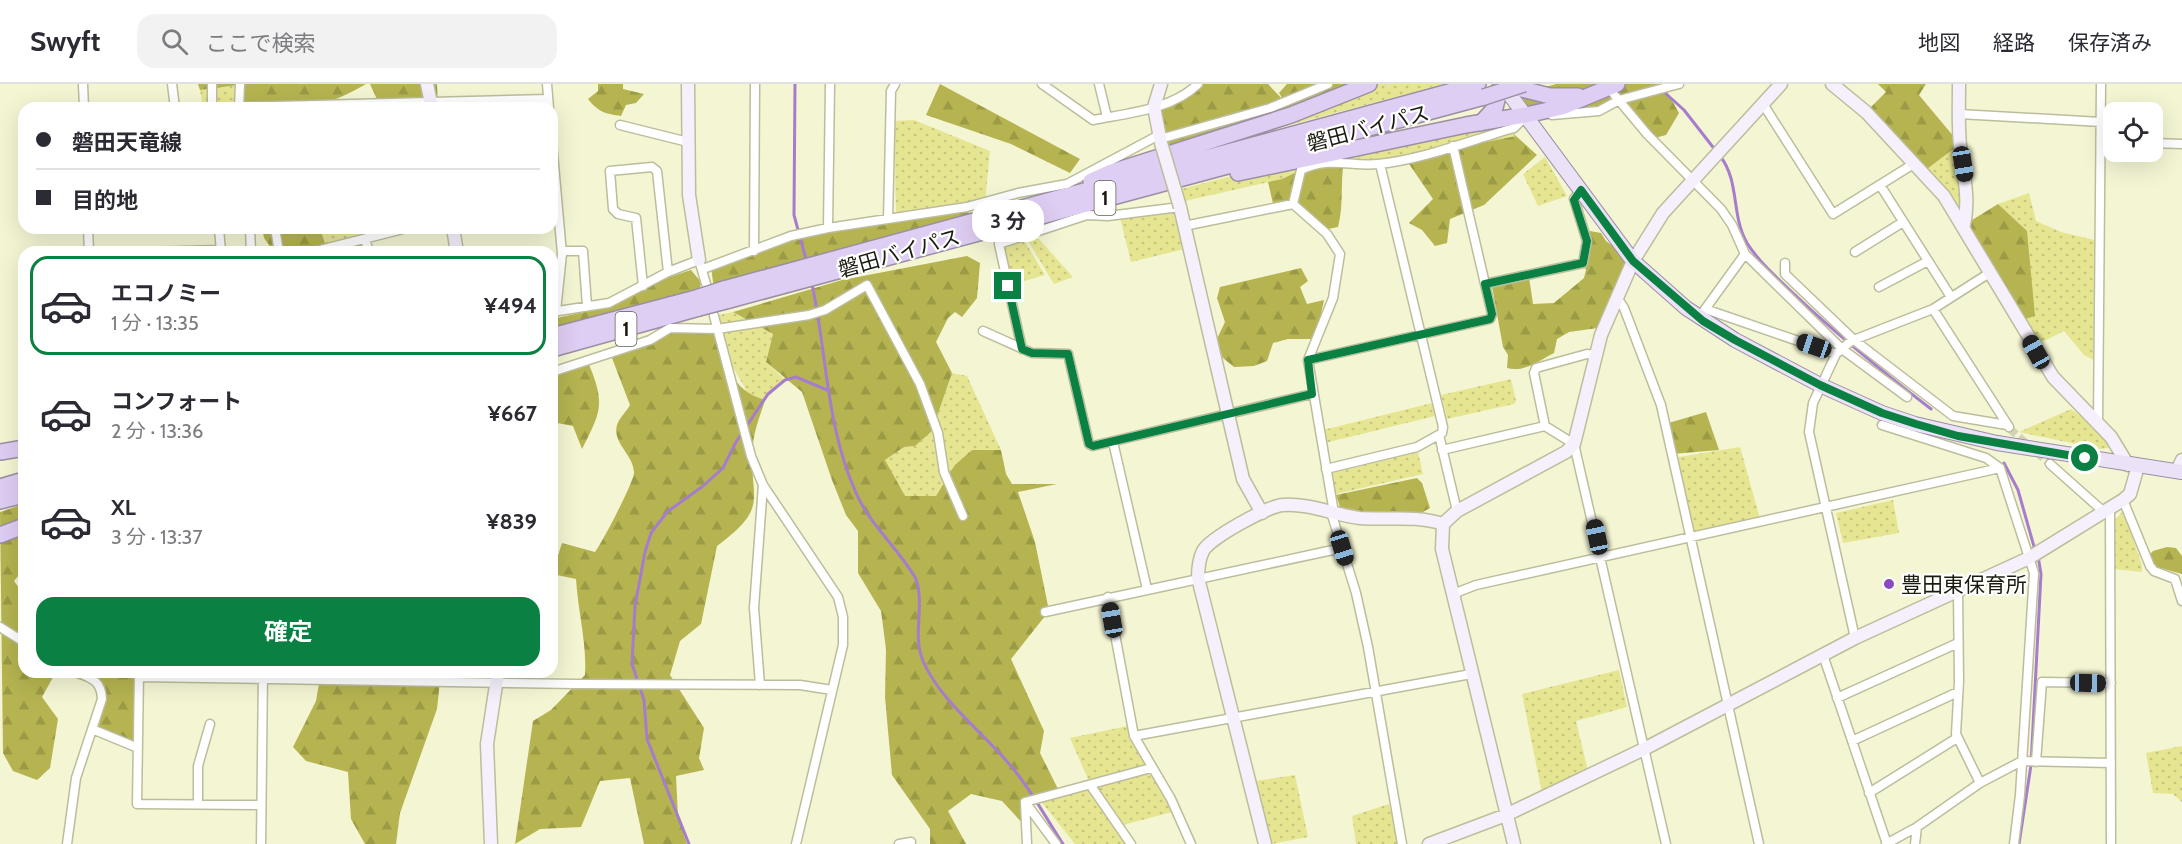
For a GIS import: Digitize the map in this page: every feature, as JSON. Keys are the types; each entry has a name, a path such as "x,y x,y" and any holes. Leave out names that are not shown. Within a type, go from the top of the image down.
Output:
{"highway":[{"path":"1048,207 1109,173 1291,115 1369,84"},
{"path":"1481,123 1495,108 1502,84 1526,92 1550,96 1587,95"},
{"name":"磐田バイパス","path":"558,347 725,295 1480,88 1524,84"},
{"name":"1","path":"1048,207 1099,206 1259,168 1481,123 1527,116 1614,88"},
{"name":"磐田バイパス","path":"558,335 697,303"},
{"path":"0,452 18,449"},
{"path":"0,487 18,482"},
{"path":"0,501 18,496"},
{"path":"0,535 18,528"}],"main road":[{"path":"1502,84 1633,261 1702,313 1820,385 1882,413 1958,436 2133,466 2180,468"}],"street":[{"path":"83,84 84,102"},
{"path":"172,84 174,102"},
{"path":"212,84 212,102"},
{"path":"239,102 240,84"},
{"path":"427,84 430,102"},
{"path":"547,84 549,102"},
{"path":"688,84 688,195 706,284"},
{"path":"754,251 755,84"},
{"path":"828,228 830,84"},
{"path":"888,219 891,91 895,84"},
{"path":"1042,84 1094,120 1154,107 1178,99 1198,84"},
{"path":"1099,84 1107,117"},
{"path":"1161,84 1154,107 1160,139 1180,207 1244,479 1262,513"},
{"path":"558,311 609,303 669,272 754,251 791,237 828,228 967,207 1067,184 1160,139 1270,108 1328,84"},
{"path":"1293,204 1301,170 1311,165 1338,161 1380,164 1514,128 1527,116 1599,111 1619,100 1678,84"},
{"path":"1666,844 1574,444 1597,355 1616,296 1633,261 1663,213 1781,84"},
{"path":"1429,844 1506,815 1644,748 1856,638 2029,558 2130,494 2133,466 2098,424 2053,377 1964,225 1944,196 1866,112 1832,84"},
{"path":"1959,84 1959,114 1967,187 1967,212 1964,225"},
{"path":"2098,424 2101,84"},
{"path":"1614,88 1619,100 1647,134 1727,217 1745,254 1846,346 1907,397"},
{"path":"1763,104 1833,214 1915,163"},
{"path":"1959,114 2101,122"},
{"path":"620,125 688,142"},
{"path":"2163,143 2182,144"},
{"path":"1308,360 1490,319 1492,314 1453,146"},
{"path":"1326,470 1417,447 1442,433 1443,427 1380,164"},
{"path":"643,286 636,218 618,214 613,209 610,171 652,167 657,171 669,272"},
{"path":"1880,185 1951,297"},
{"path":"1485,284 1583,263 1587,241 1574,200 1581,190"},
{"path":"1184,226 1293,204"},
{"path":"1293,204 1327,234 1340,254 1333,298 1308,360 1333,513 1356,593 1377,691 1402,844"},
{"path":"1022,349 999,244 1087,215 1108,216 1180,207"},
{"path":"1855,252 1903,222"},
{"path":"558,225 562,251 558,282"},
{"path":"336,246 384,234"},
{"path":"365,239 367,246"},
{"path":"562,251 583,251 587,306"},
{"path":"1745,254 1702,313 1846,346"},
{"path":"1880,287 1928,261"},
{"path":"1785,263 1785,274 1846,346 1953,416 2009,427 1933,309"},
{"path":"1856,638 1809,432 1813,403 1820,385 1846,346 1933,309 1991,272"},
{"path":"558,370 650,340 670,328 717,329 809,315 825,310 867,285 920,384 938,433 944,472 963,516"},
{"path":"1616,296 1624,308 1661,405 1759,844"},
{"path":"714,316 750,456 763,485 838,597 843,617 843,645 796,844"},
{"path":"983,331 1032,353 1068,354 1089,444 1093,446 1312,394"},
{"path":"1545,426 1534,373 1536,368 1587,354 1597,355"},
{"path":"1882,425 1986,458 2000,468 2034,573 2022,761 2013,844"},
{"path":"1442,450 1545,426 1574,444"},
{"path":"1439,435 1457,511"},
{"path":"1113,442 1147,589"},
{"path":"1515,844 1471,674 1442,549 1443,524 1457,511 1566,452 1574,444"},
{"path":"2050,464 2107,510 2111,683 2111,844"},
{"path":"1453,594 1476,585 2000,468"},
{"path":"760,685 753,608 763,485"},
{"path":"2123,500 2150,566 2154,571 2175,579 2182,601"},
{"path":"1265,844 1198,578 1199,560 1204,549 1214,540 1262,513 1284,505 1361,518 1424,518 1443,524"},
{"path":"1045,612 1198,578 1274,565 1342,548"},
{"path":"1958,592 1957,738 1980,783"},
{"path":"1108,597 1134,736 1171,799 1191,844"},
{"path":"0,627 18,638"},
{"path":"1837,698 1958,643"},
{"path":"1823,655 1886,844 1980,783 2022,761 2111,763"},
{"path":"1134,736 1471,674"},
{"path":"67,844 76,778 102,699 102,687 91,678"},
{"path":"139,678 137,804 261,805"},
{"path":"261,844 263,678"},
{"path":"491,844 487,744 498,678"},
{"path":"531,678 800,685 832,690"},
{"path":"2036,762 2042,682 2111,683"},
{"path":"1852,741 1958,692"},
{"path":"198,804 198,766 210,724"},
{"path":"92,729 138,748"},
{"path":"1869,793 1957,738"},
{"path":"1025,802 1151,768"},
{"path":"1091,786 1131,844"},
{"path":"1025,802 1026,844"},
{"path":"1025,802 1056,844"},
{"path":"1915,844 1917,826"},
{"path":"899,844 911,842"}],"shaded area":[{"path":"239,84 241,102 202,102 200,90"},
{"path":"1370,84 1444,84 1256,134"},
{"path":"914,120 990,151 985,202 896,218 894,121"},
{"path":"1506,121 1516,136 1377,165 1305,168 1282,179 1185,201 1181,189 1290,161"},
{"path":"1960,144 1964,225 1923,172"},
{"path":"1545,157 1567,196 1538,206 1523,174"},
{"path":"2029,193 2036,221 2061,232 2099,241 2097,362 2084,355 2064,331 2038,344 2019,321 2027,232 1998,204"},
{"path":"1174,207 1189,248 1131,262 1119,214"},
{"path":"322,234 386,234 345,246 326,246"},
{"path":"1038,238 1073,277 1054,284 1028,241"},
{"path":"1024,240 1045,275 1008,286 1000,248"},
{"path":"733,312 773,334 766,362 785,380 765,400 749,395 730,362 714,316"},
{"path":"952,373 967,376 1001,450 972,450 955,466 936,496 904,496 885,460 904,447 915,446 932,431"},
{"path":"1511,379 1516,401 1514,404 1447,419 1441,395"},
{"path":"1432,403 1435,416 1325,443 1323,430"},
{"path":"2071,409 2104,436 2108,448 2100,449 2019,432"},
{"path":"1740,447 1761,522 1689,533 1673,458"},
{"path":"1418,452 1423,474 1336,494 1332,473"},
{"path":"1893,500 1899,533 1843,543 1836,513"},
{"path":"2123,511 2142,565 2142,572 2114,569 2115,520"},
{"path":"1619,670 1627,707 1576,721 1589,775 1543,798 1522,694"},
{"path":"1132,725 1176,811 1119,826 1128,844 1075,844 1039,799 1093,789 1136,773 1091,786 1070,738"},
{"path":"2182,746 2182,802 2173,794 2153,793 2146,753"},
{"path":"1295,775 1308,837 1271,844 1256,781"},
{"path":"1389,804 1401,844 1356,844 1352,816"}],"green space":[{"path":"198,84 366,84 327,102 241,102 238,85 200,90"},
{"path":"370,84 437,84 438,102 378,102"},
{"path":"598,84 623,84 623,89 644,94 636,103 626,105 621,116 611,114 599,110 588,99 598,91"},
{"path":"940,84 1080,159 1070,173 1011,144 926,115"},
{"path":"1194,84 1268,84 1284,101 1279,93 1287,84 1358,84 1169,152 1154,107"},
{"path":"1556,84 1677,84 1665,88 1679,113 1666,135 1651,139 1619,101 1599,111 1531,111 1520,94"},
{"path":"1878,84 1926,84 1919,95 1960,144 1923,172 1866,112 1886,92"},
{"path":"1516,136 1537,155 1484,205 1450,219 1447,243 1435,246 1422,230 1409,223 1433,199 1405,158"},
{"path":"1344,161 1338,227 1323,230 1299,206 1274,208 1268,182 1282,179 1309,166"},
{"path":"1998,204 2027,231 2035,316 2019,321 1964,225"},
{"path":"944,210 973,213 921,236 714,289 711,267 791,236"},
{"path":"1590,231 1601,233 1606,241 1633,261 1605,327 1569,332 1557,339 1554,353 1520,369 1507,368 1508,355 1503,347 1492,286 1529,277 1533,304 1554,303 1584,278 1586,270 1583,263"},
{"path":"263,234 322,234 326,246 270,246"},
{"path":"967,256 980,263 977,298 962,317 955,312 948,318 936,342 952,373 932,431 915,446 904,447 885,460 905,496 936,496 955,465 972,450 1001,450 1006,474 1012,484 1057,484 1018,492 1035,542 1049,611 1011,659 1044,731 1040,753 1060,793 1036,803 1030,812 1026,827 1002,801 971,794 948,811 966,844 930,844 930,829 892,775 885,697 886,649 881,611 858,573 858,531 846,515 802,392 766,362 773,334 733,312 842,280"},
{"path":"1301,268 1308,281 1300,287 1307,304 1324,300 1318,328 1311,339 1288,339 1273,343 1267,361 1254,366 1234,367 1223,358 1216,341 1225,322 1217,298 1220,287"},
{"path":"691,270 701,282 699,294 558,332 558,318 598,309 645,285"},
{"path":"673,328 694,333 718,333 727,365 737,383 744,390 765,400 754,439 752,463 754,501 751,511 745,521 717,546 701,624 680,641 670,675 704,728 699,758 704,770 676,776 678,817 687,844 644,844 630,778 600,781 581,827 540,829 515,844 533,721 551,710 585,675 585,651 576,579 558,575 558,555 562,543 595,552 611,525 634,472 617,437 618,422 630,405 612,358"},
{"path":"588,362 597,387 599,406 597,415 582,449 573,426 558,423 558,370"},
{"path":"1706,412 1719,450 1672,454 1665,424"},
{"path":"1417,478 1422,483 1430,508 1421,513 1361,511 1340,507 1336,495"},
{"path":"18,506 18,576 14,581 18,587 18,678 53,678 42,697 58,719 50,768 37,780 13,771 3,753 0,512"},
{"path":"2167,547 2176,548 2182,556 2182,574 2157,567 2148,556 2153,551"},
{"path":"75,678 139,678 138,748 92,729 101,687"},
{"path":"320,678 440,678 437,709 400,813 396,844 365,844 351,819 348,772 306,761 293,747 316,701"}],"waterway":[{"path":"795,84 794,215 807,263"},
{"path":"1663,91 1684,110 1716,151"},
{"path":"1720,156 1730,176 1742,233 1757,257 1827,324 1931,409"},
{"path":"812,284 828,390 846,468 862,505 916,579 919,599 919,641 923,661 941,691 1022,779 1063,844"},
{"path":"689,844 647,739 644,700 632,664 635,606 645,552 651,533 667,512 723,468 736,442 768,394 785,380 796,377 827,390"},
{"path":"2004,463 2018,490 2035,550"},
{"path":"2019,844 2031,765 2041,574 2038,556"}],"tunnel":[{"path":"2010,429 2050,464"}],"place":[{"name":"豊田東保育所","path":"1889,584"}],"route":[{"path":"1008,286 1022,349 1032,353 1068,354 1089,444 1093,446 1312,394 1308,360 1490,319 1492,314 1485,284 1583,263 1587,241 1574,200 1581,190 1633,261 1686,308 1735,340 1820,385 1882,413 1958,436 2085,458"}]}
